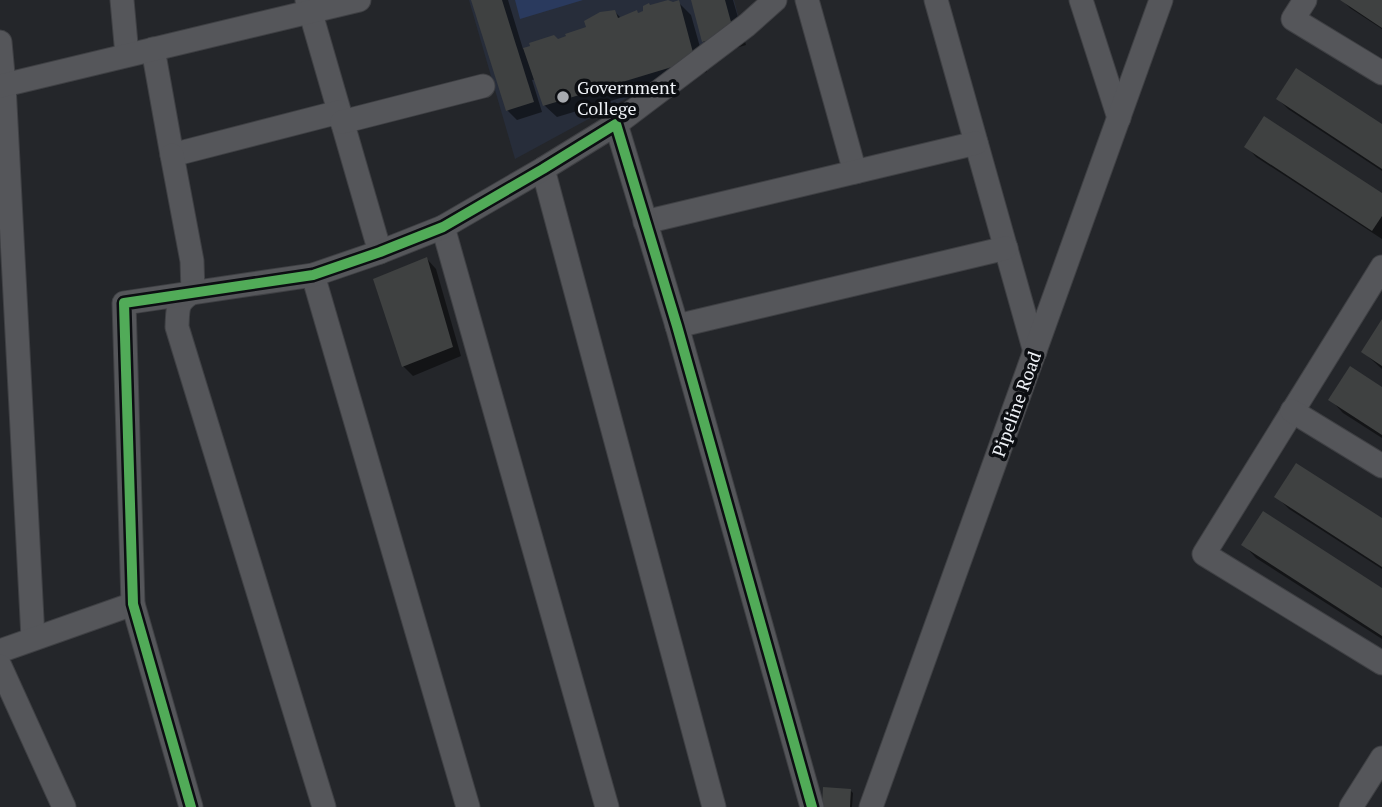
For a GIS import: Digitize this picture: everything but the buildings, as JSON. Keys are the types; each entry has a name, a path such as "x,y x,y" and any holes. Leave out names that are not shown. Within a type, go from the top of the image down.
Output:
{"street":[{"path":"122,0 127,55"},
{"path":"2,85 153,49 309,6 359,0"},
{"path":"191,807 133,604 124,303 313,275 443,227 616,124 747,25 775,0"},
{"path":"807,0 855,172"},
{"path":"936,0 1035,352"},
{"path":"1081,0 1119,118"},
{"name":"Pipeline Road","path":"871,807 1161,0"},
{"path":"1306,0 1293,19 1382,73"},
{"path":"309,6 380,252"},
{"path":"0,42 33,638"},
{"path":"153,49 192,261 194,292"},
{"path":"172,155 484,86"},
{"path":"616,124 677,326 812,807"},
{"path":"645,222 976,143"},
{"path":"543,169 714,807"},
{"path":"443,227 607,807"},
{"path":"677,326 1006,248"},
{"path":"1380,274 1204,554 1382,663"},
{"path":"313,275 468,807"},
{"path":"194,292 183,298 178,308 177,327 324,807"},
{"path":"1292,411 1382,466"},
{"path":"0,650 133,604"},
{"path":"0,666 64,807"},
{"path":"1351,807 1382,758"}],"shaded area":[{"name":"Government College","path":"469,0 734,0 743,35 515,159"},
{"path":"515,0 583,0 520,19"}],"cycle path":[{"path":"191,807 133,604 124,303 313,275 380,252 443,227 616,124 677,326 812,807"}],"place":[{"name":"Government College","path":"563,97"}]}
